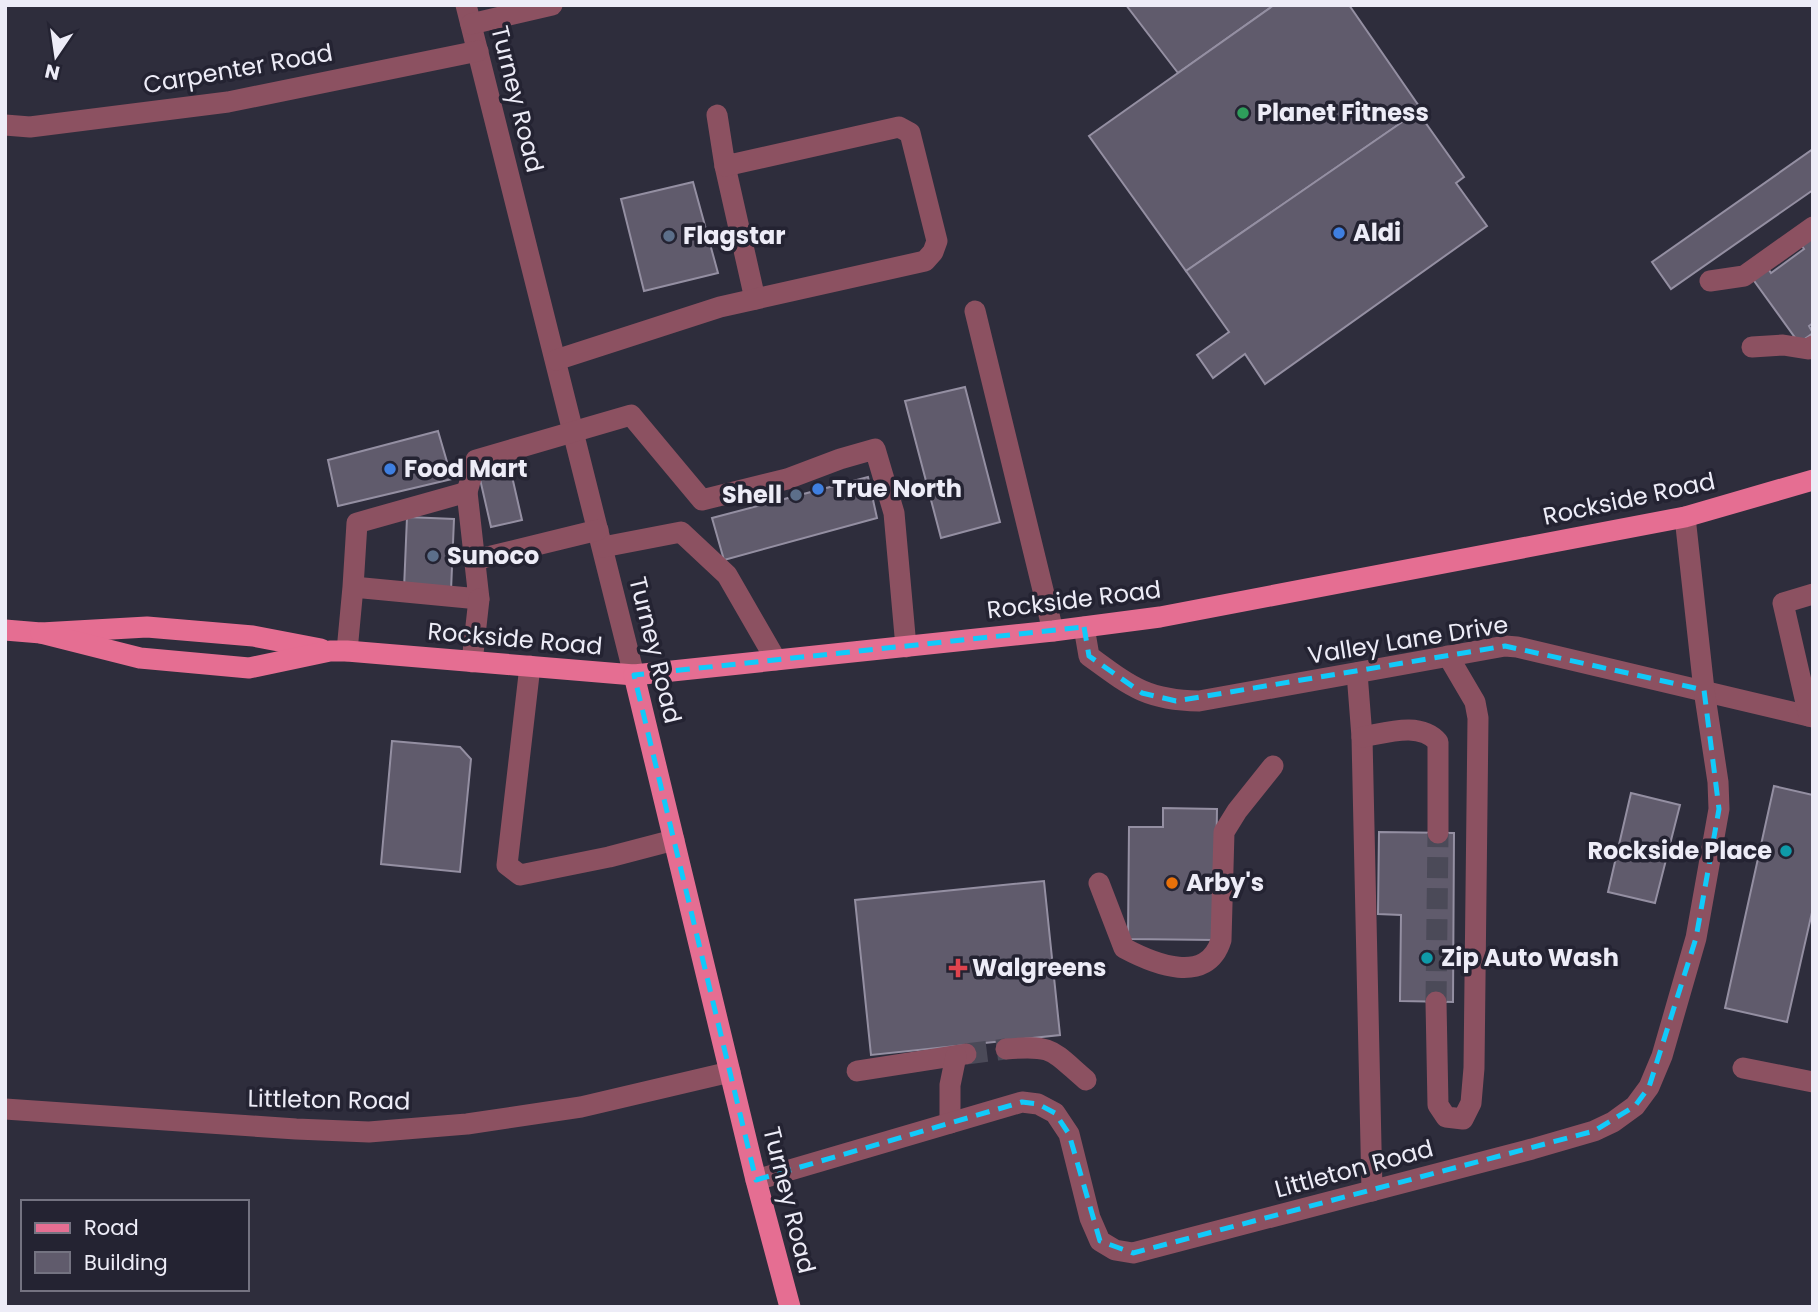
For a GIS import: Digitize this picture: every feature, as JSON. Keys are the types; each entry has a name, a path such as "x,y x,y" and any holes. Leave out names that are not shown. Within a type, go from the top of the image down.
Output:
{"main road":[{"name":"Rockside Road","path":"5,630 41,633 147,627 253,636 338,651 634,675 1053,631 1160,617 1685,517 1813,480"},
{"name":"Rockside Road","path":"41,633 140,658 249,668 338,651"},
{"name":"Turney Road","path":"634,675 756,1180 790,1307"}],"street":[{"path":"469,15 552,5"},
{"name":"Turney Road","path":"469,15 634,675"},
{"name":"Carpenter Road","path":"5,125 30,127 228,102 478,51"},
{"path":"717,115 725,166 755,299"},
{"path":"556,359 720,307 925,261 933,252 937,241 910,133 905,129 899,127 725,166"},
{"path":"1710,281 1744,276 1813,227"},
{"path":"975,312 1053,631"},
{"path":"1752,347 1783,345 1808,349 1813,346"},
{"path":"472,662 480,599 467,492 476,460 631,415 702,500 787,479 875,449 894,513 906,647"},
{"path":"338,651 353,587 357,523 467,492"},
{"name":"Littleton Road","path":"756,1180 1022,1102 1038,1104 1055,1113 1069,1134 1090,1218 1100,1241 1115,1250 1133,1253 1594,1131 1613,1122 1635,1106 1649,1087 1662,1056 1696,938 1719,809 1718,782 1704,690 1685,517"},
{"path":"475,560 600,539 681,532 727,575 776,660"},
{"path":"353,587 480,599"},
{"path":"1811,716 1783,603 1813,594"},
{"name":"Valley Lane Drive","path":"1084,627 1089,656 1133,687 1157,697 1199,701 1505,646 1811,716"},
{"path":"1436,1002 1438,1105 1446,1117 1463,1119 1471,1103 1474,1068 1478,719 1475,702 1448,656"},
{"path":"530,666 507,865 520,875 609,857 674,840"},
{"path":"1357,673 1362,737 1372,1191"},
{"path":"1362,737 1404,729 1431,734 1438,742 1438,833"},
{"path":"1099,883 1124,948 1149,961 1186,968 1208,963 1217,953 1221,940 1224,832 1273,766"},
{"path":"1006,1049 1036,1046 1051,1049 1086,1080"},
{"path":"858,1071 961,1055 950,1085 950,1123"},
{"path":"1743,1068 1813,1082"},
{"name":"Littleton Road","path":"5,1109 369,1132 467,1124 581,1107 730,1072"}],"highlighted area":[{"path":"1084,627 1089,656 1142,693 1176,701 1505,646 1704,690 1719,809 1696,938 1649,1087 1635,1106 1594,1131 1133,1253 1100,1241 1069,1134 1055,1113 1038,1104 1022,1102 756,1180 634,675"}],"building":[{"path":"1126,5 1274,5 1178,73"},
{"path":"1274,5 1349,5 1421,109 1186,271 1089,136"},
{"path":"1421,109 1429,119 1425,122 1464,177 1456,183 1487,226 1265,384 1245,354 1213,378 1197,355 1229,332 1186,271"},
{"path":"1813,149 1813,190 1671,289 1652,262"},
{"name":"Flagstar","path":"693,182 718,273 644,291 621,199"},
{"path":"1813,235 1813,323 1809,326 1813,333 1799,343 1752,278 1767,267 1771,273 1804,249 1800,243"},
{"path":"965,387 1000,522 941,538 905,401"},
{"name":"Food Mart","path":"438,431 452,479 338,506 328,460"},
{"path":"511,472 522,520 491,527 480,479"},
{"path":"868,477 877,518 724,560 712,518"},
{"path":"407,517 454,519 451,591 404,589"},
{"path":"392,741 460,747 471,759 460,872 381,864"},
{"name":"Rockside Place","path":"1774,786 1813,795 1813,908 1787,1022 1725,1008"},
{"path":"1631,793 1680,805 1655,903 1608,892"},
{"name":"Arby's","path":"1163,808 1217,809 1215,940 1128,939 1129,827 1163,827"},
{"name":"Zip Auto Wash","path":"1379,832 1454,833 1453,1002 1400,1001 1401,915 1378,914"},
{"name":"Walgreens","path":"1044,881 1060,1035 871,1055 855,900"}],"tunnel":[{"path":"1436,1002 1438,833"},
{"path":"966,1054 1006,1049"}],"place":[{"name":"Planet Fitness","path":"1243,113"},
{"name":"Aldi","path":"1339,233"},
{"name":"Flagstar","path":"669,236"},
{"name":"Food Mart","path":"390,469"},
{"name":"True North","path":"818,489"},
{"name":"Shell","path":"796,495"},
{"name":"Sunoco","path":"433,556"},
{"name":"Rockside Place","path":"1786,851"},
{"name":"Arby's","path":"1172,883"},
{"name":"Zip Auto Wash","path":"1427,958"},
{"name":"Walgreens","path":"958,968"}]}
